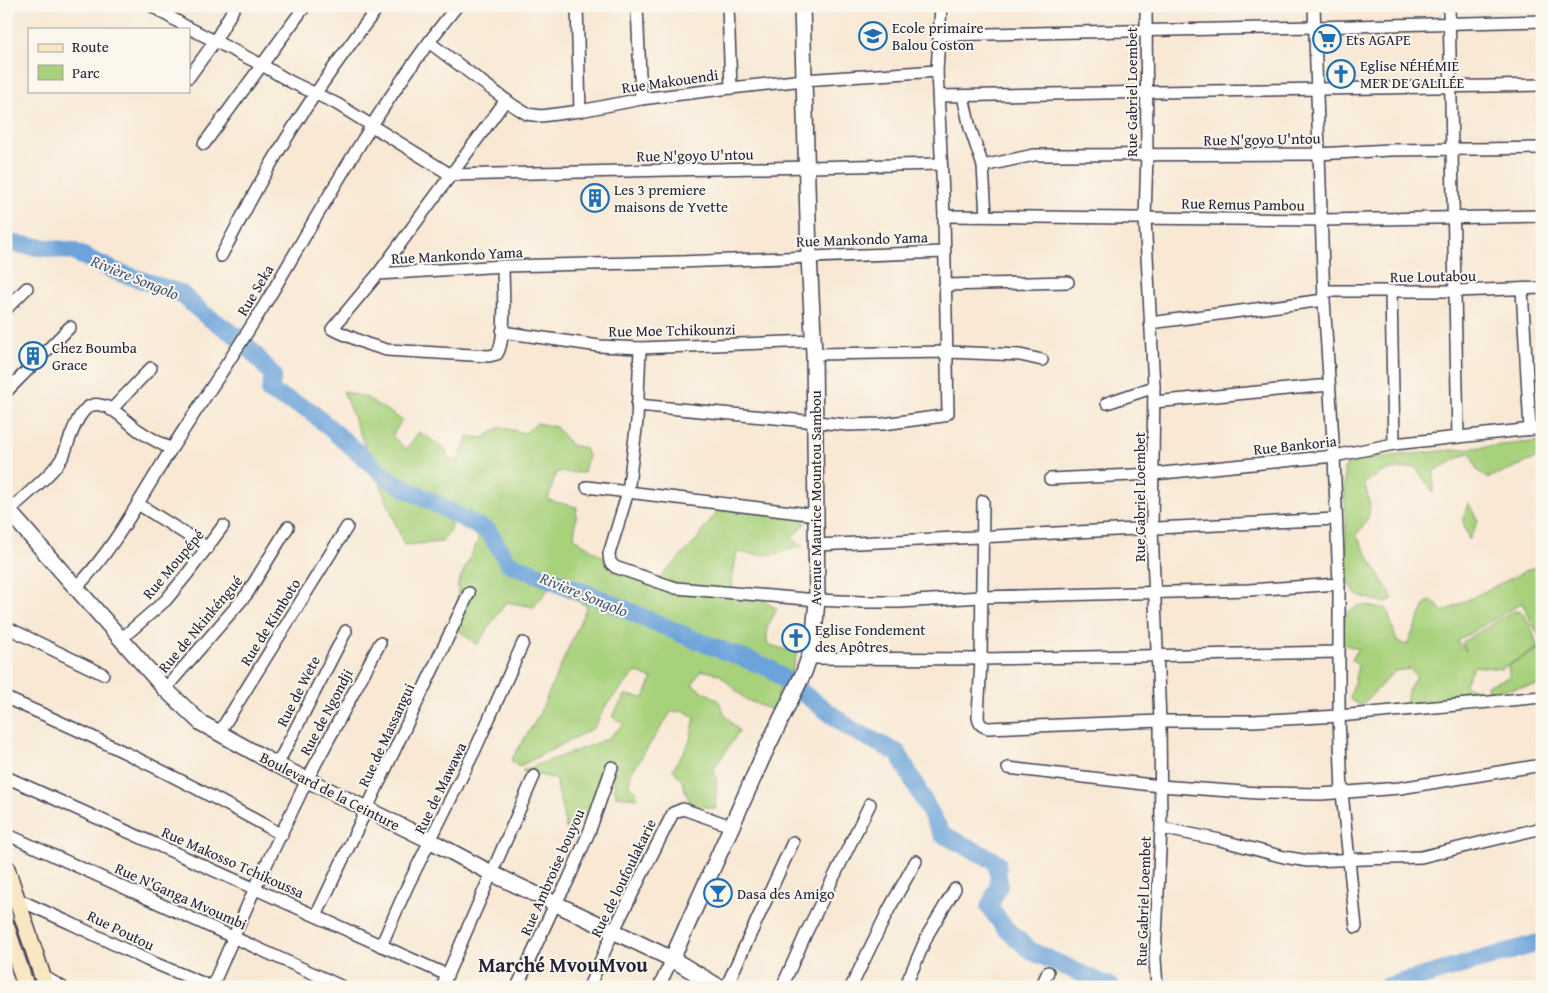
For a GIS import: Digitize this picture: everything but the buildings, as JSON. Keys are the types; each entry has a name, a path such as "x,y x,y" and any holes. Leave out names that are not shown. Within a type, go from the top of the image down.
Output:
{"main road":[{"path":"6,866 44,982"},
{"path":"6,926 10,949 26,987"}],"street":[{"path":"152,6 189,28"},
{"path":"190,77 235,6"},
{"path":"204,144 305,6"},
{"path":"222,256 270,165 316,93 379,6"},
{"name":"Rue Seka","path":"76,588 94,570 115,541 171,449 237,350 372,125 457,6"},
{"path":"577,6 580,111"},
{"path":"637,6 641,99"},
{"path":"728,6 731,88"},
{"name":"Avenue Maurice Mountou Sambou","path":"672,959 731,826 807,665 813,646 817,600 814,347 809,256 802,6"},
{"path":"637,405 815,420 834,424 883,424 944,416 948,413 944,216 937,71 942,6"},
{"name":"Rue Gabriel Loembet","path":"1146,6 1147,155 1145,218 1154,387 1152,528 1160,721 1161,828 1155,959 1157,987"},
{"path":"1314,6 1324,296 1334,456 1339,584 1338,652 1342,793 1356,927"},
{"path":"1449,6 1458,437"},
{"path":"939,35 1542,21"},
{"path":"190,28 291,82 316,93 372,125 451,175"},
{"name":"Rue Makouendi","path":"430,43 527,114 541,116 580,111 641,99 731,88 804,80 937,71"},
{"path":"939,96 1542,84"},
{"path":"964,96 970,128 983,166 986,216"},
{"name":"Rue Mankondo Yama","path":"378,274 506,100"},
{"name":"Rue N'goyo U'ntou","path":"983,166 1034,155 1318,154 1390,150 1542,148"},
{"name":"Rue N'goyo U'ntou","path":"451,175 940,164"},
{"name":"Rue Remus Pambou","path":"944,216 1322,220 1542,216"},
{"name":"Rue Mankondo Yama","path":"378,274 503,266 680,262 944,252"},
{"path":"378,274 332,329 387,350 489,356 497,354 500,348 503,266"},
{"path":"946,285 1068,282"},
{"path":"6,309 27,288"},
{"name":"Rue Loutabou","path":"1150,323 1324,296 1391,292 1542,288"},
{"path":"1522,289 1536,429"},
{"path":"1391,292 1394,444"},
{"path":"6,392 70,327"},
{"name":"Rue Moe Tchikounzi","path":"502,332 599,346 640,348 814,347 1020,355 1042,360"},
{"path":"640,348 637,421 628,492 609,554 610,562 615,568 676,588 817,600 900,602 981,597 1249,590 1339,584"},
{"path":"111,410 151,368"},
{"path":"1154,402 1329,385"},
{"path":"1108,403 1154,387"},
{"path":"7,510 56,466 63,456 78,418 85,410 92,406 99,404 111,410 138,430 171,449"},
{"name":"Rue Bankoria","path":"1050,479 1153,474 1334,456 1394,444 1536,429"},
{"path":"587,487 816,515"},
{"path":"983,501 981,660 978,717 979,723 983,727 1160,721 1253,721 1339,716 1542,697"},
{"path":"138,504 208,548"},
{"name":"Boulevard de la Ceinture","path":"7,510 165,689 201,723 277,765 431,840 491,873 672,959 719,987"},
{"path":"817,545 1336,519"},
{"name":"Rue Moupépé","path":"121,638 166,600 208,548 223,526"},
{"name":"Rue de Nkinkéngué","path":"165,689 247,594 288,527"},
{"name":"Rue de Kimboto","path":"219,733 346,527"},
{"name":"Rue de Massangui","path":"316,916 470,593"},
{"path":"6,627 103,674"},
{"name":"Rue de Wete","path":"277,765 346,631"},
{"name":"Rue de Mawawa","path":"381,946 407,888 475,750 523,643"},
{"name":"Rue de Ngondji","path":"212,987 307,780 380,644"},
{"path":"807,665 1338,652"},
{"path":"6,698 175,776 282,835"},
{"path":"1008,768 1160,786 1258,793 1342,793 1427,784 1542,765"},
{"name":"Rue Ambroise bouyou","path":"517,987 590,830 612,767"},
{"path":"442,987 534,776"},
{"name":"Rue Makosso Tchikoussa","path":"6,777 447,975"},
{"path":"782,987 870,804"},
{"name":"Rue de loufoulakarie","path":"589,987 613,932 673,813 683,809 731,826"},
{"path":"1161,828 1220,840 1284,858 1308,861 1421,857 1542,828"},
{"name":"Rue N'Ganga Mvoumbi","path":"6,834 343,987"},
{"path":"726,987 793,842"},
{"path":"851,987 889,909 916,861"},
{"path":"905,987 928,934 955,889"},
{"name":"Rue Poutou","path":"17,899 70,922 147,960 212,987"},
{"path":"659,987 672,959"},
{"path":"1041,987 1048,972"},
{"path":"44,982 62,987"}],"green space":[{"path":"343,391 367,398 402,420 392,436 406,449 419,432 444,448 449,459 458,461 468,437 483,438 500,427 525,433 537,423 556,427 571,445 585,448 588,456 584,473 556,472 548,500 577,507 574,538 606,559 610,570 654,583 694,543 723,504 802,512 805,524 791,539 803,545 770,554 756,555 737,552 732,579 733,591 765,600 777,609 767,627 767,644 797,653 789,680 778,693 774,711 745,699 719,674 701,670 692,685 718,700 725,715 739,731 714,769 716,809 690,804 682,781 673,769 689,743 695,718 685,711 671,712 631,773 629,783 635,789 637,798 616,796 613,774 590,812 566,829 556,779 522,771 607,739 624,724 612,717 625,695 644,698 652,679 636,672 606,705 594,728 518,767 511,760 538,717 587,606 550,587 534,607 506,602 477,645 458,630 458,583 479,538 460,523 447,518 452,526 442,542 404,545"},
{"path":"1542,441 1542,456 1488,478 1477,470 1470,452 1434,471 1433,493 1416,467 1385,471 1364,483 1369,499 1370,511 1369,516 1356,535 1393,599 1386,603 1356,595 1347,577 1344,469 1351,460"},
{"path":"1468,502 1478,521 1469,540 1463,522"},
{"path":"1542,563 1542,642 1522,603 1457,641 1466,651 1462,642 1514,611 1522,612 1531,626 1538,648 1501,669 1474,666 1464,685 1479,690 1470,698 1406,706 1408,691 1416,676 1410,669 1395,671 1361,706 1350,699 1358,666 1352,660 1358,649 1335,641 1347,612 1361,605 1387,609 1397,642 1407,645 1426,603 1432,600 1443,612"},
{"path":"1542,647 1542,685 1488,691 1487,685 1510,677 1508,666"}],"waterway":[{"name":"Rivière Songolo","path":"6,243 72,251 115,271 180,293 205,315 241,339 273,375 270,392 309,410 390,480 489,532 508,563 769,668 851,729 898,753 942,834 997,862 999,886 989,907 1006,929 1031,951 1111,987"},
{"name":"Rivière Songolo","path":"1386,987 1542,942"}],"place":[{"name":"Ecole primaire Balou Coston","path":"873,36"},
{"name":"Ets AGAPE","path":"1327,39"},
{"name":"Eglise NÉHÉMIE MER DE GALILÉE","path":"1341,74"},
{"name":"Les 3 premiere maisons de Yvette","path":"595,198"},
{"name":"Chez Boumba Grace","path":"33,356"},
{"name":"Eglise Fondement des Apôtres","path":"796,638"},
{"name":"Dasa des Amigo","path":"718,893"}],"district":[{"name":"Marché MvouMvou","path":"563,964"}]}
